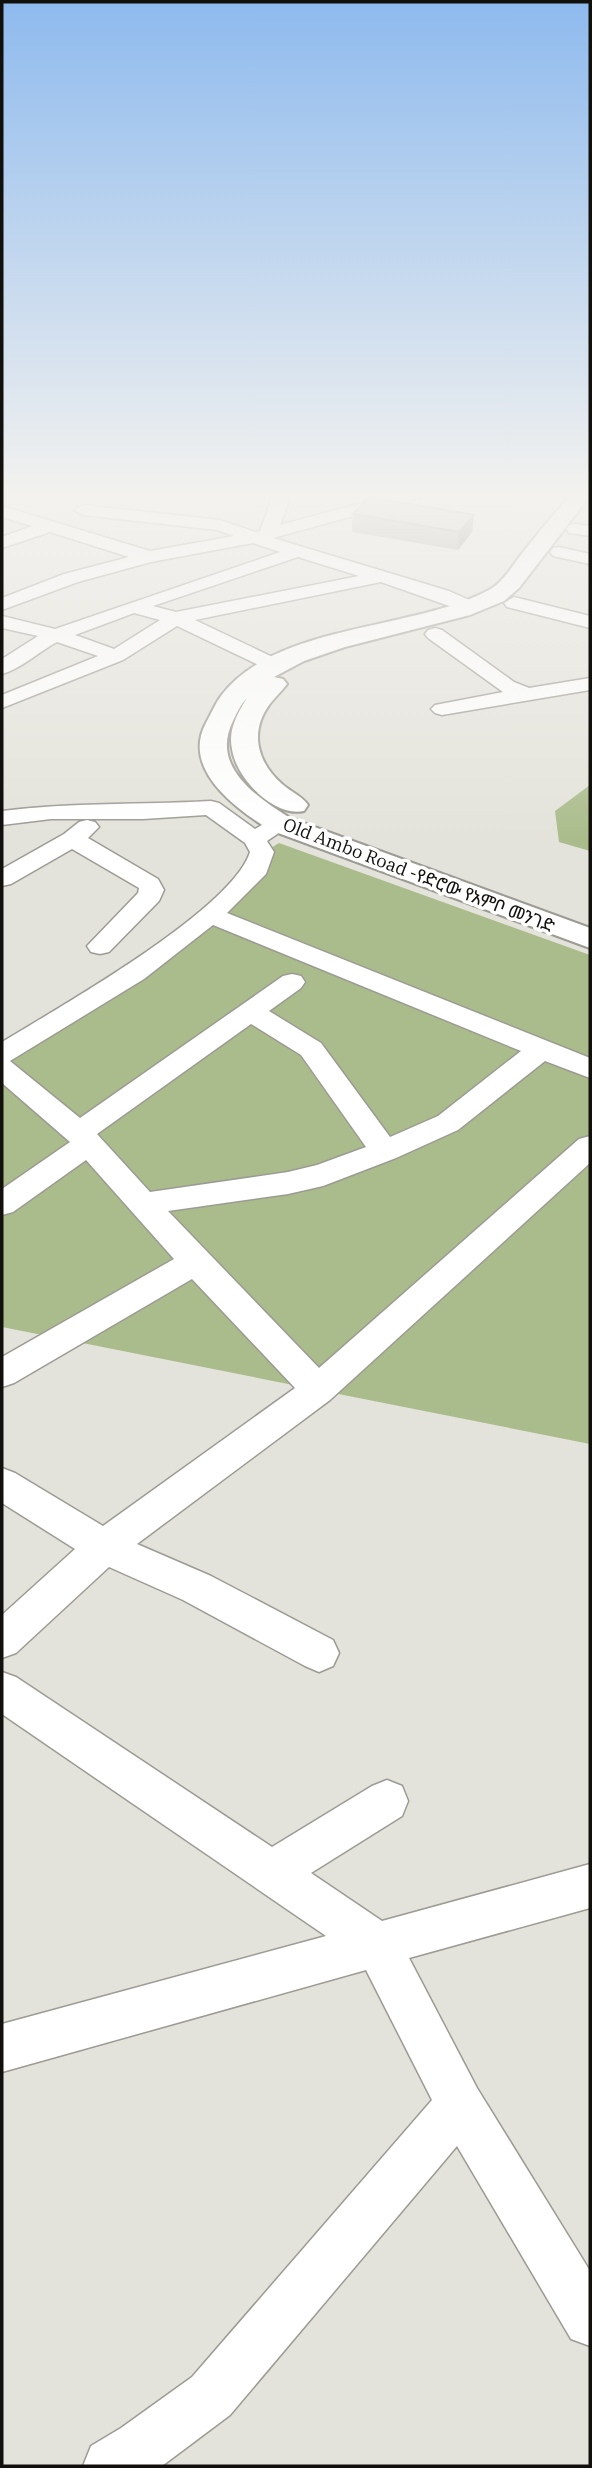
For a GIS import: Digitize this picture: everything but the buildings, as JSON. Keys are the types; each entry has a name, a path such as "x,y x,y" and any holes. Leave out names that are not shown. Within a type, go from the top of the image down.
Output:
{"main road":[{"name":"Old Ambo Road -የድሮው የአምቦ መንገድ","path":"462,609 421,623 309,651 274,665 250,680 240,707 246,721 244,752 260,780 278,796 308,813 590,919"},
{"name":"Old Ambo Road -የድሮው የአምቦ መንገድ","path":"502,609 435,634 309,665 274,684 219,718 214,736 217,764 237,794 253,808 281,824 590,939"}],"street":[{"path":"2,668 30,648 56,635 127,609"},
{"path":"141,609 176,618 274,665"},
{"path":"2,702 116,656 176,618 220,609"},
{"path":"539,609 590,622"},
{"path":"2,622 56,635 116,656"},
{"path":"435,634 507,687 517,689 524,695"},
{"path":"442,709 590,684"},
{"path":"2,818 51,812 211,808 254,839 262,852 257,869 210,915 135,973 2,1054"},
{"path":"2,879 72,839 104,812"},
{"path":"254,839 281,824"},
{"path":"72,839 149,884 152,890 150,896 100,946"},
{"path":"210,915 590,1069"},
{"path":"2,1204 292,982"},
{"path":"251,1012 311,1049 385,1152"},
{"path":"141,1204 288,1183 324,1175 385,1152 448,1123 543,1048"},
{"path":"2,1068 84,1139 195,1262 318,1390"},
{"path":"2,1640 104,1547 318,1390 590,1146"},
{"path":"2,1373 195,1262"},
{"path":"2,1485 104,1547 197,1588 319,1653"},
{"path":"2,1691 377,1944 460,2105 590,2320"},
{"path":"271,1873 387,1801"},
{"path":"2,2048 590,1886"},
{"path":"111,2466 141,2448 211,2396 460,2105"}],"green space":[{"path":"590,785 590,851 559,842 555,811"},
{"path":"279,843 590,955 590,1444 2,1327 2,1064 22,1049 148,976 266,851"}]}
